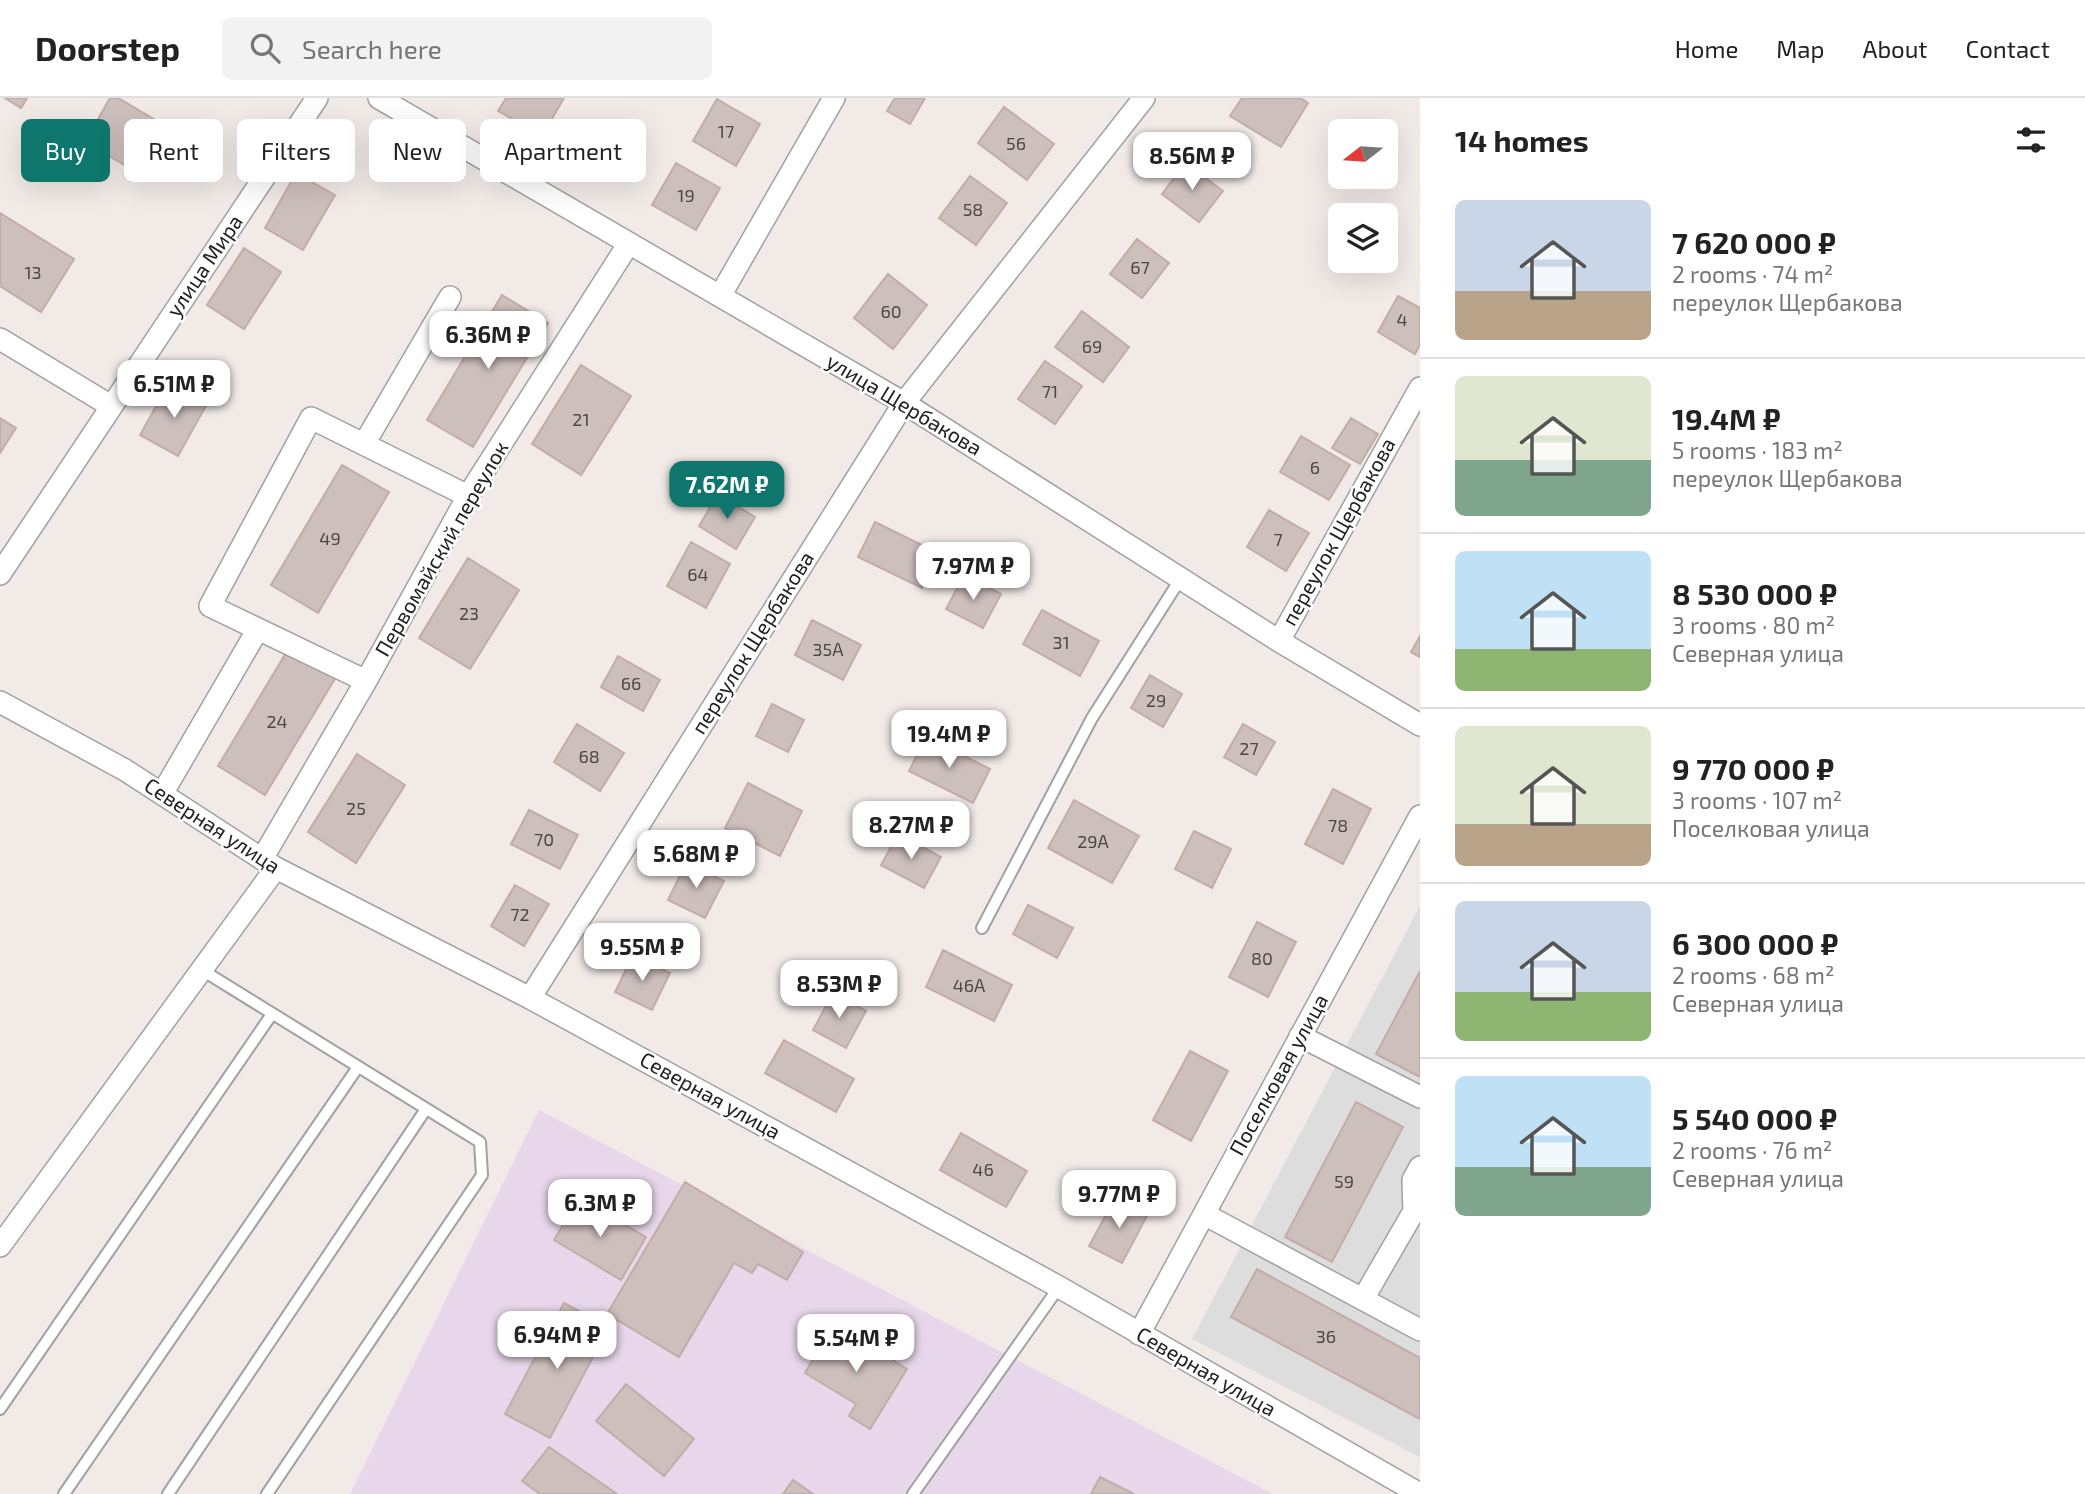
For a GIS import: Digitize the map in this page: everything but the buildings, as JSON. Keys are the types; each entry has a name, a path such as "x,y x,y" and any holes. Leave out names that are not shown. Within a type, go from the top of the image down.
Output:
{"street":[{"name":"улица Мира","path":"0,574 317,98"},
{"name":"улица Щербакова","path":"379,98 904,403 1279,641 1420,725"},
{"path":"720,296 834,98"},
{"name":"переулок Щербакова","path":"530,998 904,403 1144,98"},
{"name":"Первомайский переулок","path":"0,1246 202,970 269,864 468,496 629,243"},
{"path":"364,444 450,297"},
{"path":"0,339 111,406"},
{"name":"переулок Щербакова","path":"1279,641 1420,388"},
{"path":"366,681 210,606 311,418 468,496"},
{"path":"162,794 258,629"},
{"name":"Северная улица","path":"0,702 125,770 269,864 530,998 1059,1287 1420,1494"},
{"name":"Поселковая улица","path":"1139,1334 1420,816"},
{"path":"1300,1036 1420,1097"},
{"path":"1363,1299 1414,1211 1413,1180 1420,1167"},
{"path":"1204,1214 1420,1330"}],"lane":[{"path":"982,928 1091,718 1181,578"},
{"path":"202,970 480,1142 482,1175 267,1494"},
{"path":"0,1409 272,1014"},
{"path":"64,1494 358,1067"},
{"path":"169,1494 426,1109"},
{"path":"913,1494 1059,1287"}],"shaded area":[{"path":"1420,906 1420,1457 1192,1339"},
{"path":"539,1110 1273,1494 350,1494"}]}
